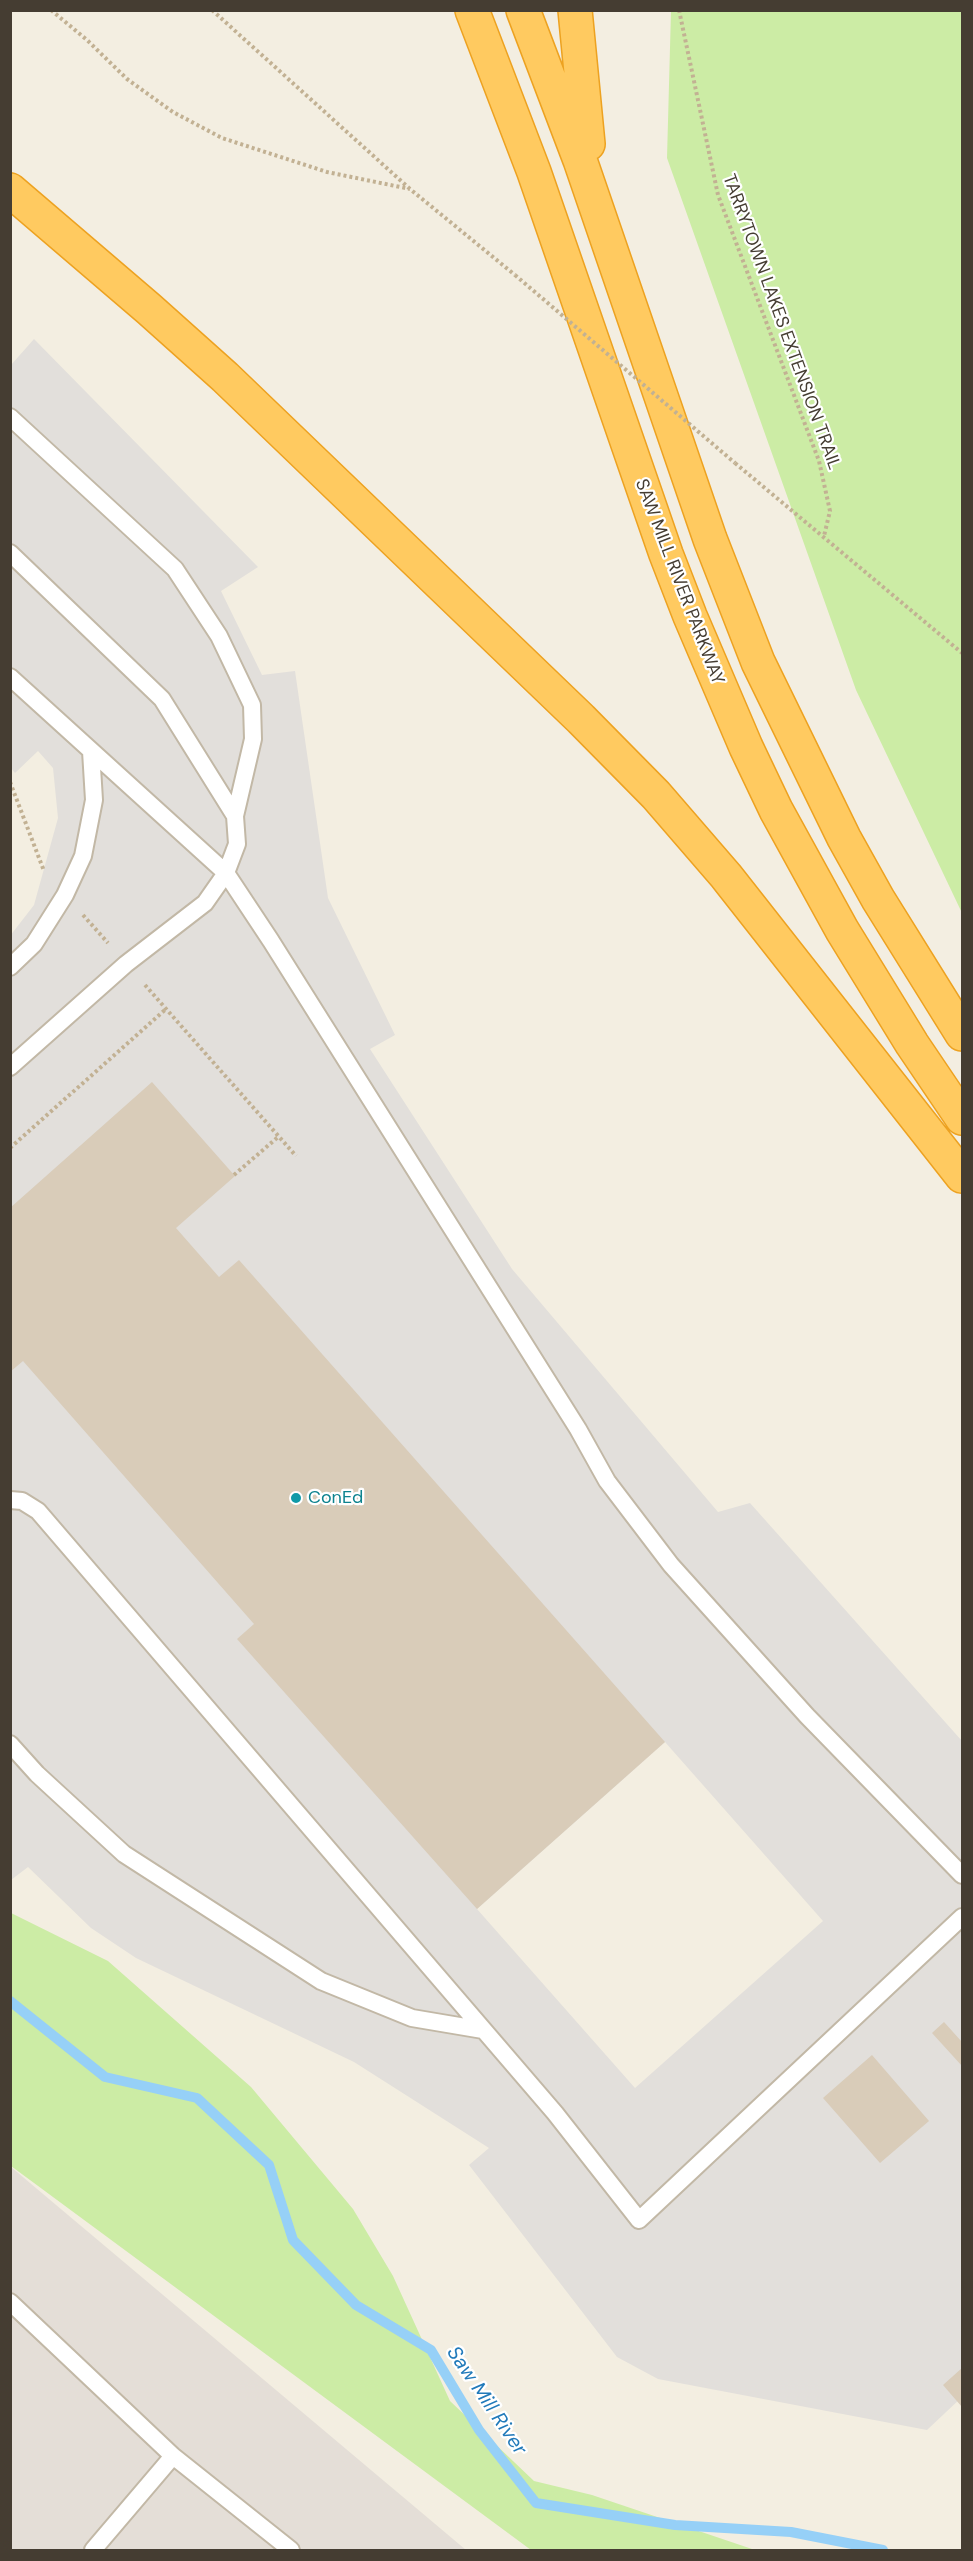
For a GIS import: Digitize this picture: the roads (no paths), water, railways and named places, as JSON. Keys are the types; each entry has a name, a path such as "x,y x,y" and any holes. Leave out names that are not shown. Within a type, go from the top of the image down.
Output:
{"highway":[{"name":"SAW MILL RIVER PARKWAY","path":"472,10 530,162 666,554 742,737 776,810 842,930 900,1026 963,1118"},
{"path":"523,10 602,223 702,519 758,662 810,771 856,858 913,957 963,1034"},
{"path":"575,10 587,139 602,223"},
{"path":"10,190 141,301 225,377 502,642 648,787 726,876 963,1176"}],"lane":[{"path":"10,417 175,569 219,636 252,705 254,739 235,816 237,844 226,873 204,903 126,964 10,1067"},
{"path":"10,553 162,699 235,816"},
{"path":"10,677 226,873 578,1429 607,1480 671,1565 807,1716 963,1875"},
{"path":"10,967 34,944 65,895 83,856 94,800 91,751"},
{"path":"10,1500 22,1501 38,1511 555,2113 639,2220 963,1917"},
{"path":"10,1744 37,1774 124,1854 321,1981 412,2018 483,2030"},
{"path":"10,2302 173,2456 291,2550"},
{"path":"93,2550 173,2456"}],"waterway":[{"name":"Saw Mill River","path":"10,2001 105,2077 197,2098 269,2165 293,2240 356,2305 431,2350 479,2430 536,2503 675,2525 791,2532 883,2550"}],"place":[{"name":"ConEd","path":"296,1498"}]}
